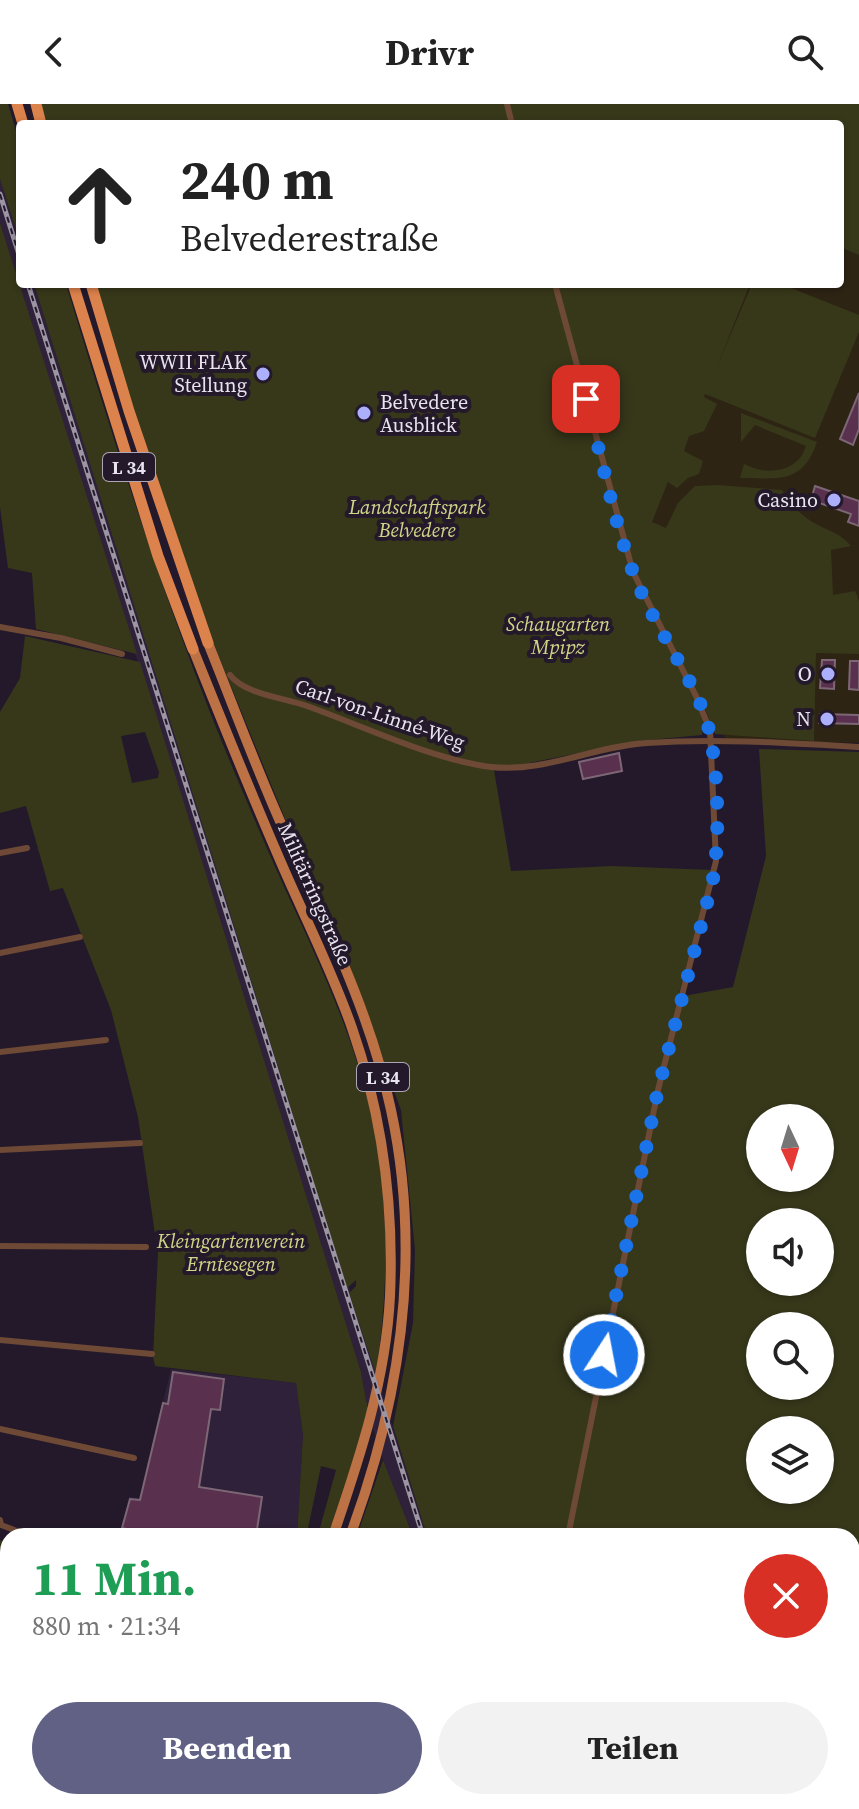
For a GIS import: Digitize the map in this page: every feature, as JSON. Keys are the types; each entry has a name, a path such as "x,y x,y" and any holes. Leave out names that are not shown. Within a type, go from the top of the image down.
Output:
{"highway":[{"name":"Militärringstraße","path":"74,288 153,541 193,649"},
{"name":"Militärringstraße","path":"92,288 129,411 208,643"}],"main road":[{"name":"Militärringstraße","path":"208,643 271,802 329,929 366,1022 391,1109 400,1159 406,1241 399,1351 377,1459 353,1528"},
{"name":"Militärringstraße","path":"193,649 351,1027 375,1111 384,1158 391,1243 384,1348 372,1412 336,1528"}],"street":[{"path":"556,288 633,572 700,704 712,742 716,861 658,1090 570,1528"},
{"path":"0,627 61,638 122,654"},
{"name":"Carl-von-Linné-Weg","path":"230,675 236,684 291,700 450,758 491,767 520,767 644,743 859,747"},
{"path":"0,853 27,848"},
{"path":"0,953 80,937"},
{"path":"0,1052 106,1040"},
{"path":"0,1150 140,1143"},
{"path":"0,1246 146,1247"},
{"path":"0,1340 152,1354"},
{"path":"0,1429 134,1458"}],"shaded area":[{"path":"0,179 16,229 16,274 0,223"},
{"path":"844,249 859,255 859,743 726,740 701,685 651,523 748,288 844,288"},
{"path":"20,288 35,288 424,1528 410,1528 369,1416 361,1372"},
{"path":"171,1369 296,1383 303,1435 297,1528 121,1528 129,1497 139,1498"}],"green space":[{"path":"0,104 8,104 16,131 16,229 0,179"},
{"path":"40,104 859,104 859,255 844,249 844,120 45,120"},
{"path":"0,223 16,273 16,288 21,288 137,654 36,629 32,573 8,568 0,507"},
{"path":"35,288 67,288 175,620 217,730 350,1040 374,1127 383,1197 384,1304 376,1374 349,1293 356,1286 356,1280 347,1288"},
{"name":"Landschaftspark Belvedere","path":"95,288 748,288 716,369 750,288 791,288 859,315 859,332 815,438 705,394 704,397 717,404 704,431 689,436 684,451 703,461 699,474 688,478 677,488 668,482 652,522 666,528 678,503 695,486 782,490 804,516 851,546 831,550 833,595 855,591 859,601 859,654 816,653 814,741 715,734 704,706 702,735 638,741 494,770 511,871 612,866 712,870 678,997 733,987 766,856 759,749 859,752 859,1528 425,1528 393,1426 413,1323 415,1250 401,1110 350,967 295,843 212,640 156,484"},
{"path":"741,413 817,442 804,466 778,478 740,478 744,464 771,471 789,467 802,455 806,446 755,425 741,442"},
{"name":"Kleingartenverein Erntesegen","path":"25,636 140,662 361,1372 369,1416 331,1528 320,1528 336,1470 321,1466 308,1528 297,1528 303,1435 296,1383 155,1366 158,1253 138,1117 111,1010 63,888 50,891 26,806 0,813 0,712 20,678","holes":["145,732 159,772 158,778 132,783 121,736"]},
{"path":"383,1460 410,1528 360,1528"}],"building":[{"path":"859,393 859,429 853,445 840,439"},
{"name":"Casino","path":"815,486 859,501 859,526 848,522 851,514 811,500"},
{"name":"O","path":"822,660 835,660 834,689 820,688"},
{"path":"850,661 859,661 859,690 849,689"},
{"path":"820,714 859,715 859,724 819,723"},
{"path":"619,753 622,771 583,779 579,762"},
{"path":"173,1372 224,1379 220,1410 211,1409 199,1487 262,1497 257,1528 122,1528 130,1499 140,1500 163,1403 168,1404"}],"railway":[{"path":"0,194 16,245"},
{"path":"29,288 420,1528"}],"place":[{"name":"WWII FLAK Stellung","path":"263,374"},
{"name":"Belvedere Ausblick","path":"364,413"},
{"name":"Casino","path":"834,500"},
{"name":"O","path":"828,674"},
{"name":"N","path":"827,719"}],"route":[{"path":"586,399 633,572 710,730 716,827 712,884 658,1090 604,1355"}],"park label":[{"name":"Schaugarten Mpipz","path":"558,636"}]}
